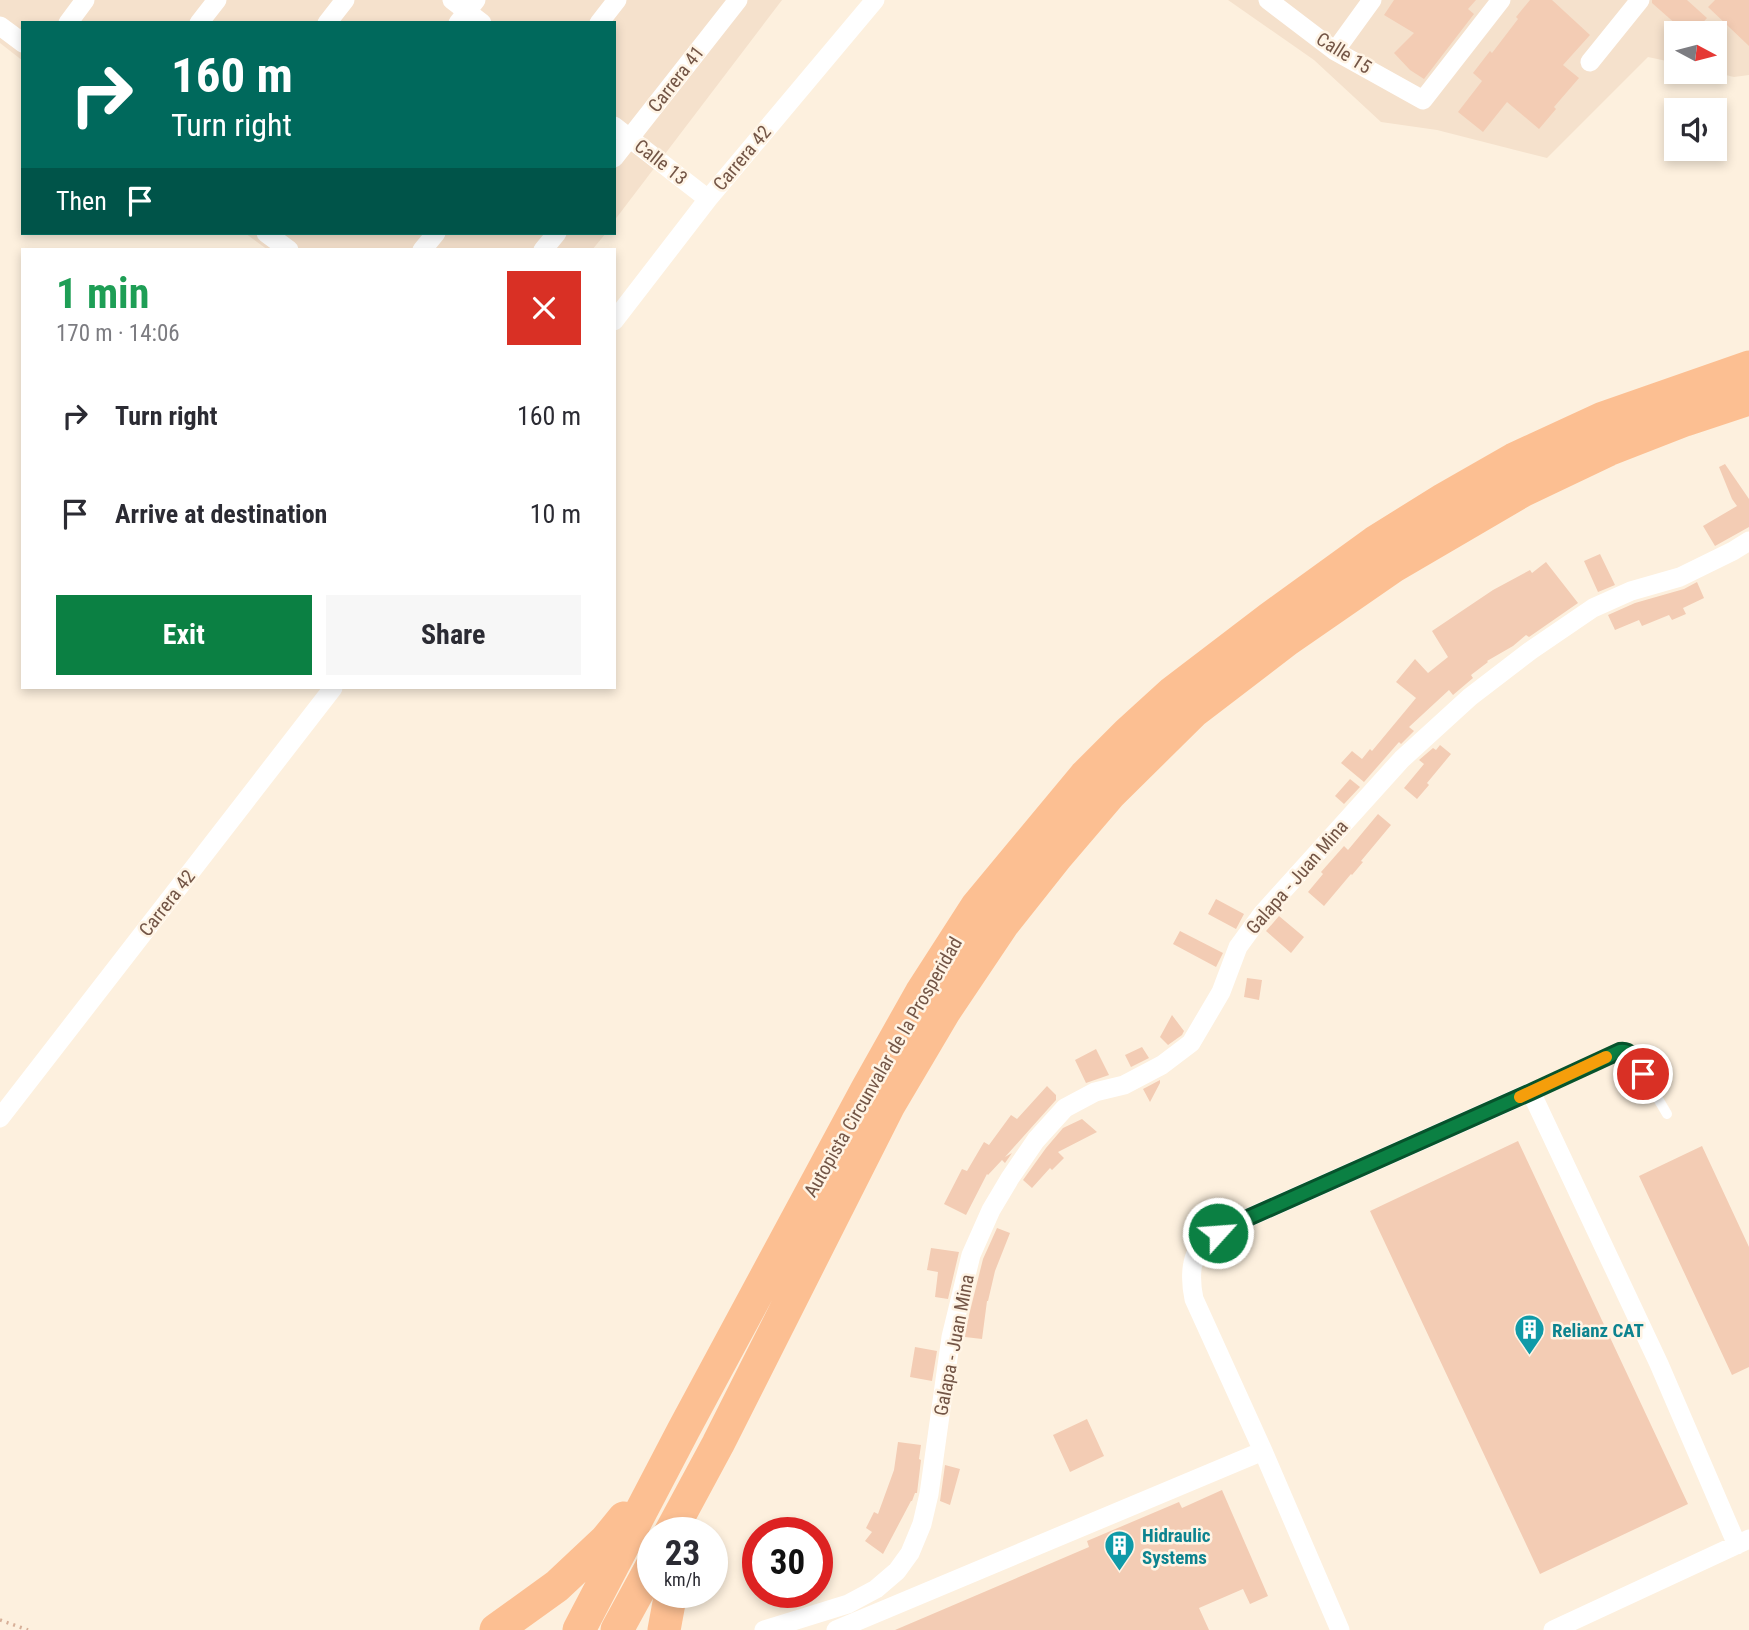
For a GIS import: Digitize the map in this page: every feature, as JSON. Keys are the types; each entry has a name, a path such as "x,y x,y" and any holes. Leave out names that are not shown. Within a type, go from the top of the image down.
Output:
{"highway":[{"name":"Autopista Circunvalar de la Prosperidad","path":"579,1630 867,1089 928,982 977,906 1085,776 1173,692 1375,542 1444,499 1514,459 1603,418 1749,367"},
{"name":"Autopista Circunvalar de la Prosperidad","path":"679,1517 889,1105 944,1012 1003,924 1110,794 1193,712 1287,640 1394,566 1524,490 1584,461 1685,420 1749,398"},
{"path":"496,1630 557,1586 606,1540 649,1487 684,1429"},
{"path":"693,1517 718,1444"},
{"path":"617,1630 637,1593"},
{"path":"664,1630 668,1608"}],"street":[{"path":"69,21 85,0"},
{"path":"201,21 217,0"},
{"path":"329,21 345,0"},
{"path":"601,21 617,0"},
{"name":"Carrera 41","path":"616,152 622,132 738,0"},
{"name":"Carrera 42","path":"616,318 708,199 875,0"},
{"name":"Calle 15","path":"1268,0 1335,51 1423,100 1501,0"},
{"path":"1335,51 1372,0"},
{"path":"1590,62 1640,0"},
{"path":"0,26 21,42"},
{"name":"Calle 13","path":"622,132 708,199"},
{"path":"271,235 289,243"},
{"name":"Galapa - Juan Mina","path":"764,1630 848,1604 876,1589 897,1571 910,1553 922,1524 929,1494 951,1337 971,1255 991,1210 1036,1140 1065,1108 1095,1092 1124,1085 1162,1065 1191,1043 1221,992 1238,947 1262,915 1402,760 1470,697 1592,608 1631,591 1680,577 1749,541"},
{"name":"Carrera 42","path":"0,1118 332,689"},
{"path":"1340,1630 1194,1299 1191,1282 1194,1259 1205,1240 1232,1225 1531,1092 1743,1542 1553,1630"},
{"path":"836,1630 1262,1451"}],"lane":[{"path":"1531,1092 1626,1050 1631,1053 1667,1114"}],"path":[{"path":"0,1620 28,1630"}],"shaded area":[{"path":"0,0 782,0 616,218 616,21 21,21 21,59 0,43"},
{"path":"1228,0 1749,0 1749,75 1727,75 1727,21 1664,21 1664,60 1648,57 1547,158 1437,130 1381,122 1314,60"},
{"path":"248,235 604,235 594,248 265,248"}],"building":[{"path":"1394,0 1476,0 1468,9 1474,14 1424,79 1410,70 1394,53 1414,33 1384,15"},
{"path":"1530,0 1552,0 1590,35 1563,65 1579,78 1539,129 1507,102 1483,132 1458,112 1482,81 1473,73 1490,51 1492,53"},
{"path":"1652,0 1687,0 1707,18 1704,21 1672,21"},
{"path":"1715,0 1749,0 1749,46 1727,25 1727,21 1723,21 1708,7"},
{"path":"1725,464 1749,499 1749,527 1715,546 1703,526 1737,506 1719,467"},
{"path":"1600,554 1615,585 1598,592 1584,561"},
{"path":"1546,562 1578,603 1529,637 1526,635 1487,661 1471,675 1473,678 1453,695 1449,690 1409,727 1414,731 1401,744 1399,742 1364,782 1341,763 1352,751 1362,759 1370,749 1372,751 1416,698 1396,682 1415,659 1428,673 1448,657 1432,631 1493,590 1530,570 1532,573"},
{"path":"1697,582 1704,598 1683,608 1686,614 1672,620 1669,615 1642,626 1639,620 1615,630 1608,615"},
{"path":"1440,745 1451,754 1417,799 1404,788 1424,764 1419,760"},
{"path":"1350,779 1360,787 1344,804 1335,796"},
{"path":"1378,814 1391,825 1324,906 1308,892 1344,846 1348,850"},
{"path":"1216,899 1244,914 1236,929 1208,914"},
{"path":"1279,916 1304,937 1291,953 1266,931"},
{"path":"1180,931 1223,953 1216,967 1173,944"},
{"path":"1247,978 1262,980 1259,1000 1244,997"},
{"path":"1172,1015 1184,1031 1168,1045 1160,1037"},
{"path":"1142,1047 1149,1058 1131,1067 1125,1055"},
{"path":"1096,1049 1109,1075 1086,1083 1075,1060"},
{"path":"1160,1080 1160,1083 1150,1102 1143,1089"},
{"path":"1047,1086 1056,1095 1056,1100 1005,1157 1012,1153 1005,1163 1002,1160 987,1174 966,1215 944,1204 962,1169 967,1171 984,1142 989,1145 1011,1115 1017,1119"},
{"path":"1082,1119 1097,1132 1058,1152 1064,1158 1052,1170 1050,1168 1032,1188 1023,1180 1046,1148 1063,1128"},
{"name":"Relianz CAT","path":"1518,1141 1688,1504 1540,1574 1370,1211"},
{"path":"1702,1146 1749,1247 1749,1367 1732,1375 1639,1176"},
{"path":"997,1228 1010,1233 987,1301 982,1339 965,1337 983,1259"},
{"path":"931,1248 959,1252 948,1299 935,1297 938,1272 927,1270"},
{"path":"915,1347 937,1351 932,1381 910,1377"},
{"path":"1087,1419 1104,1456 1070,1472 1053,1435"},
{"path":"898,1442 921,1445 917,1493 883,1554 865,1541 872,1532 866,1528 874,1512 878,1514 894,1470"},
{"path":"945,1465 960,1469 950,1505 940,1501"},
{"name":"Hidraulic Systems","path":"1222,1490 1268,1596 1250,1604 1243,1589 1199,1608 1209,1630 895,1630 1089,1547 1087,1541 1179,1502 1182,1508"}],"slow traffic":[{"path":"1520,1097 1606,1057"}],"place":[{"name":"Relianz CAT","path":"1529,1357"},
{"name":"Hidraulic Systems","path":"1119,1573"}],"route":[{"path":"1218,1233 1620,1051 1631,1053 1643,1074"}]}
